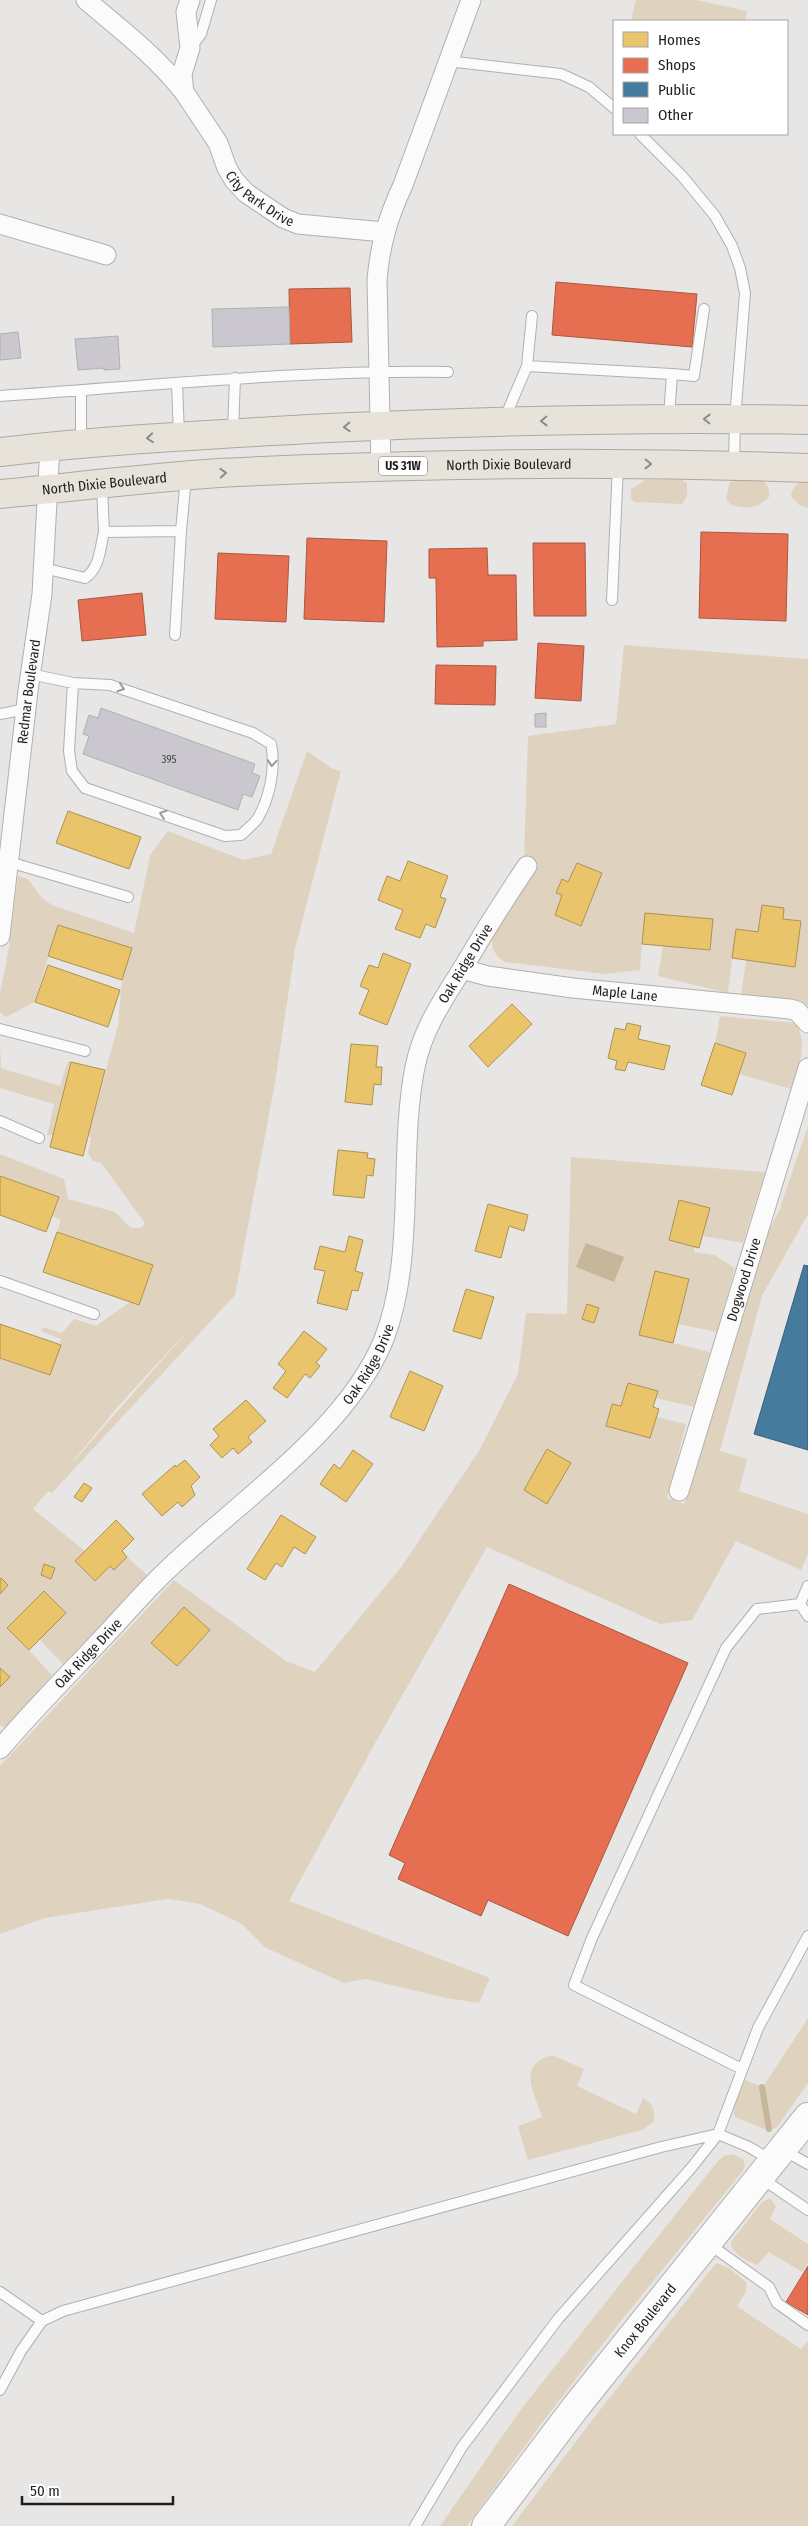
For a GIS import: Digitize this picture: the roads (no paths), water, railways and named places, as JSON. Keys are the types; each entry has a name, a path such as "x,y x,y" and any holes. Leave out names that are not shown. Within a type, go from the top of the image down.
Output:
{"highway":[{"path":"0,452 179,435 504,421 669,418 808,420"},
{"name":"North Dixie Boulevard","path":"0,494 186,476 381,467 618,464 808,468"}],"main road":[{"name":"Knox Boulevard","path":"486,2526 575,2408 808,2118"}],"street":[{"name":"City Park Drive","path":"86,0 145,49 184,92 218,143 227,168 246,193 283,218 298,224 384,232"},
{"path":"184,92 182,74 190,48 186,12 190,0"},
{"path":"381,467 377,280 384,232 403,186 447,61 471,0"},
{"path":"0,224 106,255"},
{"name":"Redmar Boulevard","path":"0,936 43,568 50,446"},
{"name":"Oak Ridge Drive","path":"0,1749 164,1573 305,1446 361,1382 384,1338 397,1290 403,1240 409,1113 415,1066 430,1023 527,866"},
{"name":"Maple Lane","path":"462,969 488,976 573,988 790,1009 797,1011 808,1023"},
{"name":"Dogwood Drive","path":"679,1491 808,1068"}],"lane":[{"path":"190,48 201,34 211,0"},
{"path":"447,61 561,74 588,88 613,107"},
{"path":"641,135 715,216 732,246 740,268 745,292 735,419 734,465"},
{"path":"528,366 694,376 704,308"},
{"path":"504,421 528,366 532,316"},
{"path":"0,396 178,384 235,378 380,371 448,372"},
{"path":"669,418 672,374"},
{"path":"233,433 235,378"},
{"path":"178,384 179,435"},
{"path":"80,390 81,443"},
{"path":"612,600 618,464"},
{"path":"175,635 180,531 186,476"},
{"path":"43,568 85,578 92,574 96,566 104,532 102,485"},
{"path":"104,532 180,531"},
{"path":"30,674 73,683 110,685 253,732 271,744 274,760 268,789 257,819 241,835 225,836 85,788 72,770 69,751 73,683"},
{"path":"0,714 26,709"},
{"path":"8,862 128,897"},
{"path":"0,1028 85,1051"},
{"path":"0,1121 38,1138"},
{"path":"0,1281 94,1314"},
{"path":"800,1604 808,1586"},
{"path":"800,1604 808,1616"},
{"path":"742,2069 574,1985 592,1938 726,1648 757,1609 800,1604"},
{"path":"415,2526 462,2447 558,2319 692,2167 718,2134 758,2028 808,1936"},
{"path":"0,2390 21,2352 42,2321 63,2311 662,2147 718,2134 749,2147 773,2163 808,2210"},
{"path":"773,2163 808,2164"},
{"path":"708,2244 769,2288 777,2303 808,2324"},
{"path":"0,2292 42,2321"}],"waterway":[{"path":"762,2087 769,2129"}]}
